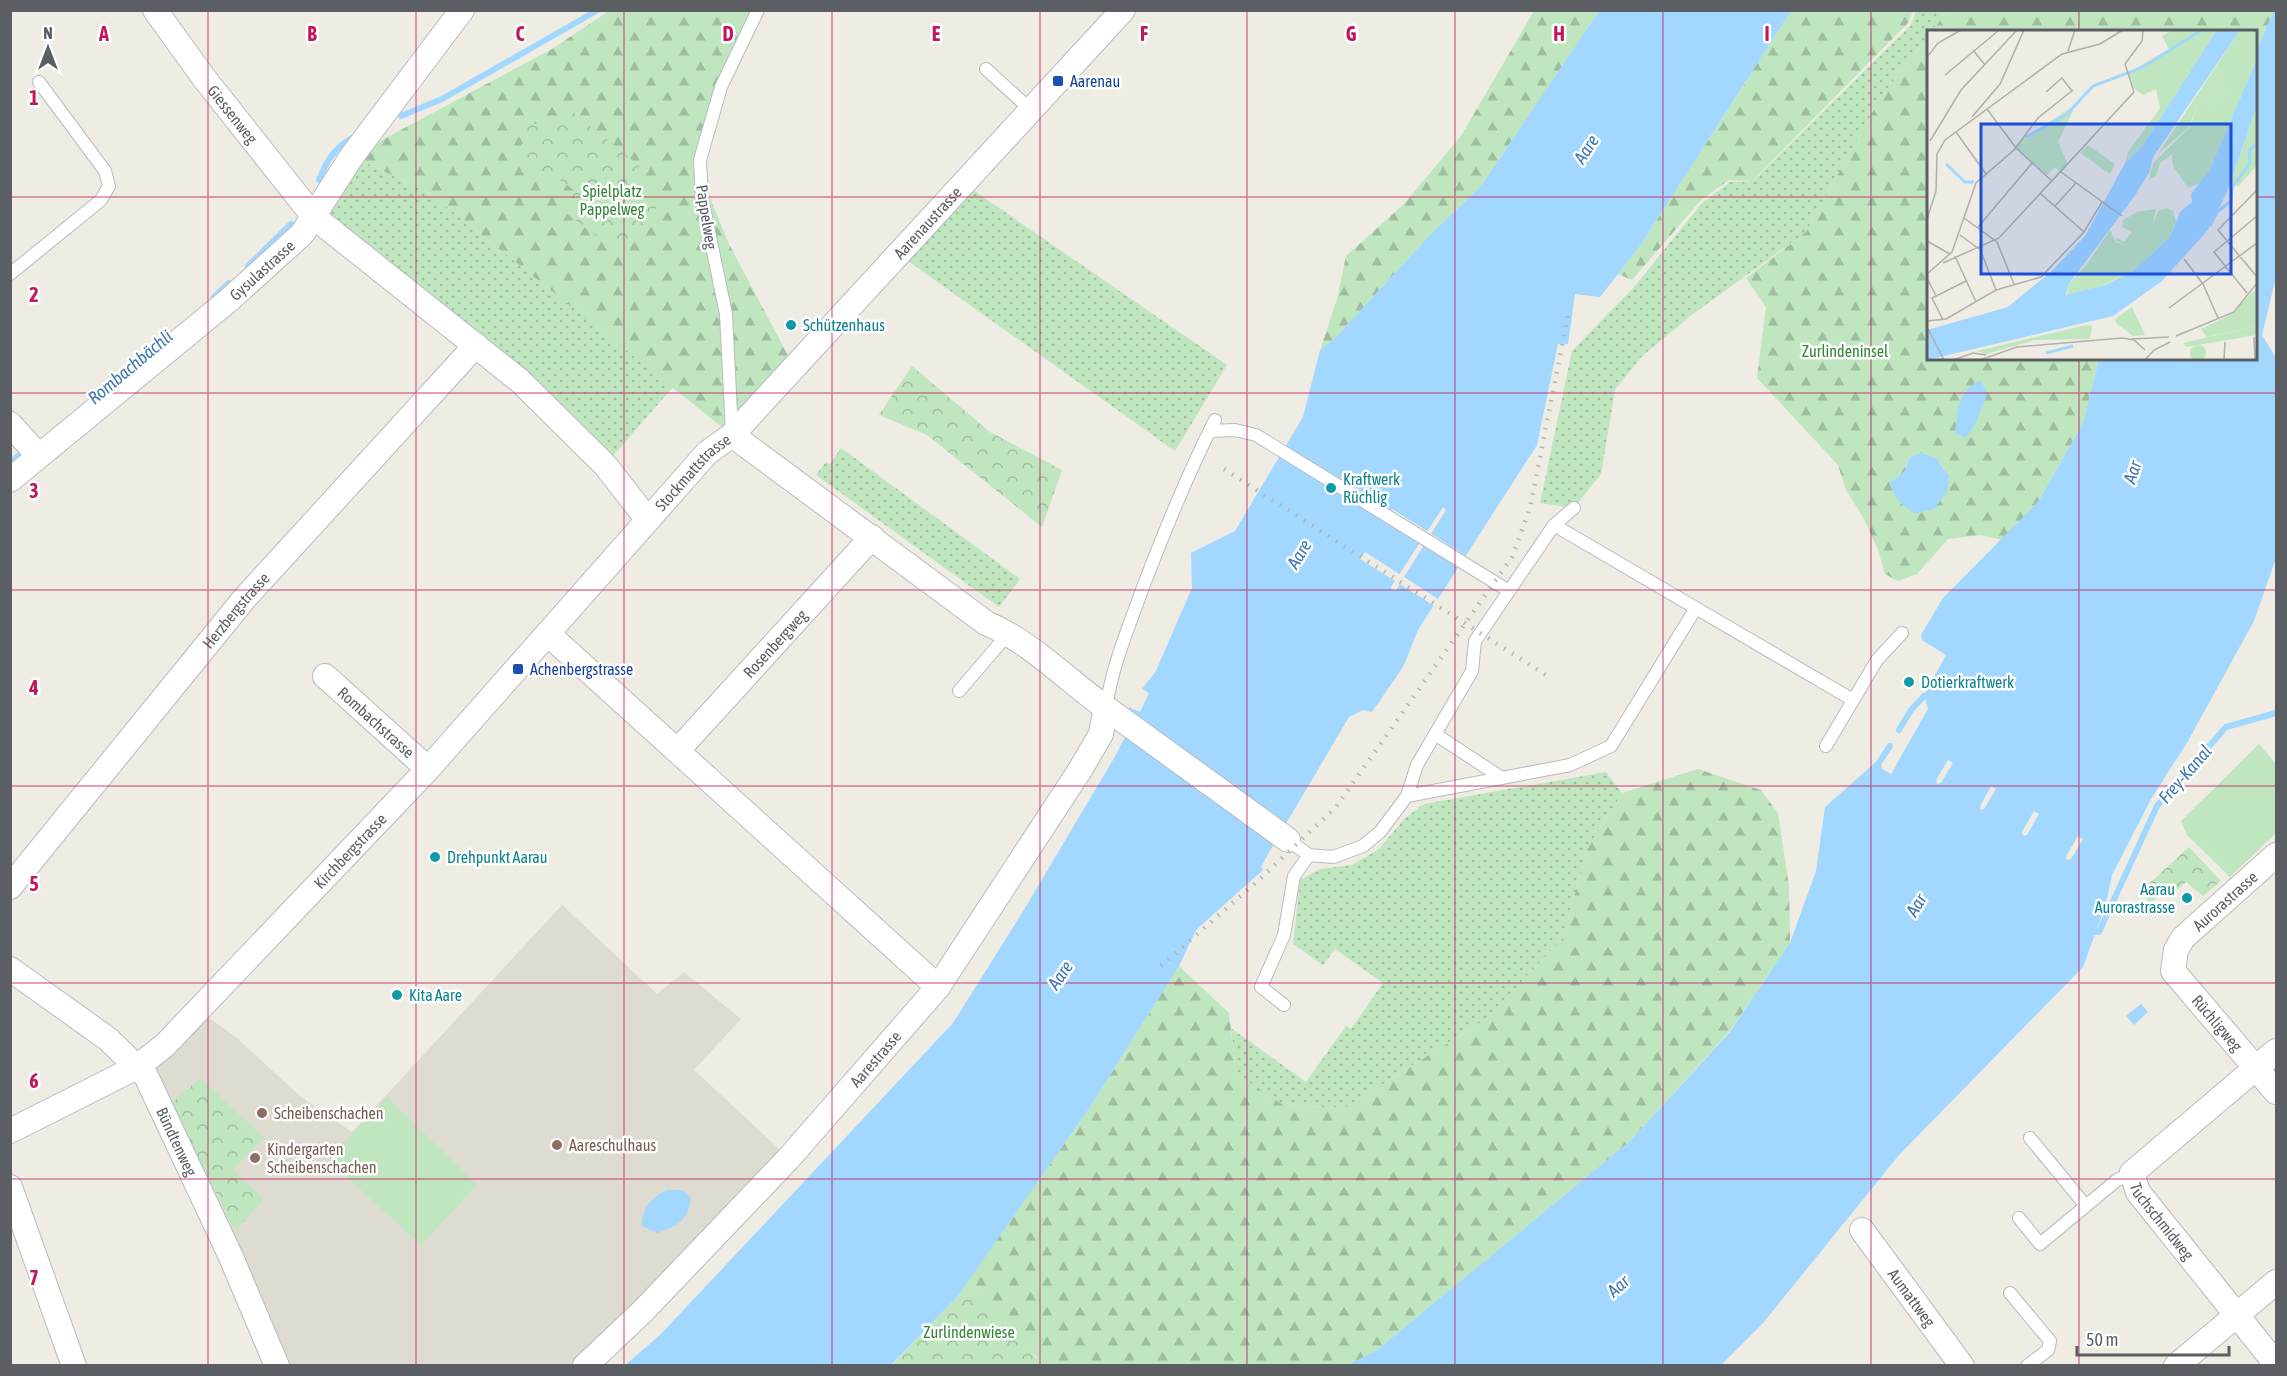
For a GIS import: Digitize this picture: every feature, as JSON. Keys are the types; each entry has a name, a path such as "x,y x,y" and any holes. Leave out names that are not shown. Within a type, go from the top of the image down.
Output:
{"street":[{"name":"Giessenweg","path":"155,10 204,78 314,217"},
{"name":"Aarenaustrasse","path":"732,435 1123,10"},
{"name":"Gysulastrasse","path":"10,480 229,300 302,234 352,156 461,11"},
{"name":"Stockmattstrasse","path":"314,217 520,381 605,465 648,520 707,453 732,435 986,623 1008,634 1288,840"},
{"name":"Herzbergstrasse","path":"10,887 244,599 476,345"},
{"path":"10,424 38,455"},
{"name":"Kirchbergstrasse","path":"10,1131 137,1067 165,1045 428,769 648,520"},
{"name":"Rosenbergweg","path":"678,750 872,537"},
{"path":"548,634 938,987"},
{"name":"Rombachstrasse","path":"325,676 428,769"},
{"name":"Aarestrasse","path":"585,1365 643,1311 789,1158 938,987 1114,714"},
{"name":"Aurorastrasse","path":"2176,950 2183,938 2277,855"},
{"name":"Rüchligweg","path":"2176,950 2173,971 2277,1092"},
{"name":"Bündtenweg","path":"10,969 108,1039 137,1067 152,1087 278,1365"},
{"name":"Tuchschmidweg","path":"2277,1051 2132,1173 2138,1192 2277,1364"},
{"path":"10,1187 74,1365"},
{"name":"Aumattweg","path":"1862,1230 1962,1365"},
{"path":"2176,1365 2277,1282"}],"lane":[{"name":"Pappelweg","path":"732,435 726,314 702,198 700,160 721,87 758,10"},
{"path":"986,69 1031,110"},
{"path":"10,274 101,200 109,186 105,171 39,82"},
{"path":"1114,714 1111,672 1193,461 1212,425 1256,435 1388,514 1509,591"},
{"path":"1288,840 1309,855 1333,857 1363,846 1380,832 1407,796 1417,765 1472,671 1475,641 1554,525 1574,508"},
{"path":"1554,525 1853,700"},
{"path":"1407,796 1570,765 1611,747 1696,608"},
{"path":"1826,746 1877,660 1902,633"},
{"path":"959,691 1008,634"},
{"path":"1435,734 1502,778"},
{"path":"1284,1005 1261,987 1284,935 1294,876 1309,855"},
{"path":"2030,1138 2085,1206"},
{"path":"2019,1218 2040,1245 2117,1180 2132,1173"},
{"path":"2010,1293 2050,1341 2048,1350 2027,1365"}],"shaded area":[{"name":"Aareschulhaus","path":"562,905 657,994 684,972 741,1019 694,1070 789,1158 575,1365 277,1365 146,1076 198,1010 237,1038 301,1097 352,1132"}],"green space":[{"path":"1948,10 2274,10 2257,49 2257,30 1933,30"},
{"path":"609,11 758,11 721,87 701,176 728,242 794,367 732,435 429,193 352,156 552,49"},
{"path":"1534,11 1599,11 1481,186 1430,235 1335,338 1320,350 1337,299 1346,256 1404,204 1461,136"},
{"path":"1791,11 1913,11 1908,23 1752,181 1729,180 1701,200 1632,280 1618,274 1640,246"},
{"path":"1916,11 1947,11 1933,30 1927,30 1927,37 1881,97 1806,232 1693,314 1641,357 1615,390 1601,474 1574,508 1540,503 1572,351 1635,286 1702,203 1730,182 1753,181 1911,25"},
{"name":"Zurlindeninsel","path":"1927,37 1927,360 2099,360 2083,423 2038,502 2003,540 1980,535 1948,539 1917,574 1898,581 1885,574 1878,550 1863,517 1846,490 1838,465 1757,378 1766,307 1746,278 1806,232 1881,97","holes":["1921,453 1935,459 1945,471 1947,492 1889,484 1905,471 1910,457"]},
{"name":"Spielplatz Pappelweg","path":"574,113 638,165 657,206 641,238 614,249 567,214 574,190 555,177 539,182 518,153 528,126"},
{"path":"352,156 429,193 673,387 605,465 331,229 325,197"},
{"path":"973,190 1227,365 1175,451 908,261"},
{"path":"912,366 990,432 1062,470 1042,527 927,435 879,415"},
{"path":"841,448 1020,579 999,607 816,475 826,462 830,464"},
{"path":"2259,744 2276,764 2276,833 2230,877 2187,835 2181,821"},
{"path":"1698,769 1761,790 1778,813 1789,886 1790,943 1730,1031 1630,1141 1377,1350 1348,1366 1041,1365 1036,1356 966,1283 1088,1110 1179,966 1229,1013 1236,1073 1283,1105 1345,1108 1486,1019 1563,938 1587,850 1622,793"},
{"path":"1606,772 1622,793 1587,850 1563,938 1486,1019 1345,1108 1282,1105 1236,1073 1231,1028 1306,1082 1346,1026 1351,1029 1383,983 1335,949 1323,965 1293,944 1300,880 1320,869 1352,865 1379,849 1405,818 1424,804"},
{"path":"2189,847 2221,881 2203,896 2186,882 2178,889 2173,886 2150,903 2141,891"},
{"path":"200,1078 264,1137 233,1170 264,1199 235,1231 172,1103"},
{"path":"387,1097 477,1185 421,1245 328,1160"},
{"name":"Zurlindenwiese","path":"966,1283 1022,1338 1041,1365 891,1366 957,1297"}],"water":[{"name":"Aare","path":"1599,11 1791,11 1640,246 1600,297 1575,294 1568,344 1558,344 1537,445 1418,630 1403,667 1372,712 1363,710 1349,717 1271,849 1261,867 1263,870 1196,930 1179,966 1088,1110 957,1297 891,1365 624,1366 660,1335 953,1023 1113,760 1125,737 1129,707 1140,712 1149,693 1142,689 1156,671 1192,588 1191,553 1235,531 1303,417 1320,350 1335,338 1430,235 1481,186","holes":["1443,507 1446,510 1396,590 1392,590 1391,587"]},
{"name":"Aar","path":"2276,11 2276,277 2262,335 2276,358 2276,558 2254,621 2188,741 2151,799 2112,875 2105,907 2083,967 1899,1155 1763,1323 1721,1365 1348,1365 1377,1350 1630,1141 1730,1032 1790,943 1816,871 1825,807 1877,761 1881,761 1882,769 1891,774 1928,709 1924,695 1946,655 1922,640 1921,635 1943,598 2038,502 2083,423 2099,360 2257,360 2257,49","holes":["1948,760 1953,763 1941,783 1937,784 1936,780","1991,786 1996,789 1984,809 1981,810 1980,806","2034,811 2039,814 2027,835 2023,836 2022,832","2078,836 2083,839 2071,859 2067,860 2066,856"]},
{"path":"1981,380 1987,395 1976,423 1966,438 1955,433 1958,409 1967,390"},
{"path":"1921,453 1937,459 1949,476 1947,492 1934,509 1915,514 1899,502 1889,484 1905,471 1910,457"},
{"path":"2141,1004 2148,1012 2134,1025 2126,1016"},
{"path":"667,1190 683,1190 691,1198 681,1222 657,1233 642,1226 642,1220 652,1200"}],"pier":[{"path":"1392,509 1468,557 1460,569 1384,521"},
{"path":"1365,552 1440,600 1436,607 1360,559"}],"waterway":[{"name":"Rombachbächli","path":"401,116 442,99 598,10"},
{"name":"Rombachbächli","path":"319,180 332,155 354,137"},
{"name":"Rombachbächli","path":"248,266 291,224"},
{"name":"Rombachbächli","path":"214,297 229,283"},
{"name":"Rombachbächli","path":"10,463 18,456"},
{"path":"1899,730 1911,710 1924,696"},
{"name":"Frey-Kanal","path":"2095,932 2099,932 2157,806 2226,727 2276,713"},
{"path":"1880,761 1890,746"}],"railway":[{"path":"1161,966 1261,878 1336,807 1512,557 1530,508 1569,310"},
{"path":"1224,469 1549,677"}],"place":[{"name":"Aarenau","path":"1058,81"},
{"name":"Schützenhaus","path":"791,325"},
{"name":"Kraftwerk Rüchlig","path":"1331,488"},
{"name":"Achenbergstrasse","path":"518,669"},
{"name":"Dotierkraftwerk","path":"1909,682"},
{"name":"Drehpunkt Aarau","path":"435,857"},
{"name":"Aarau Aurorastrasse","path":"2187,898"},
{"name":"Kita Aare","path":"397,995"},
{"name":"Scheibenschachen","path":"262,1113"},
{"name":"Aareschulhaus","path":"557,1145"},
{"name":"Kindergarten Scheibenschachen","path":"255,1158"}]}
